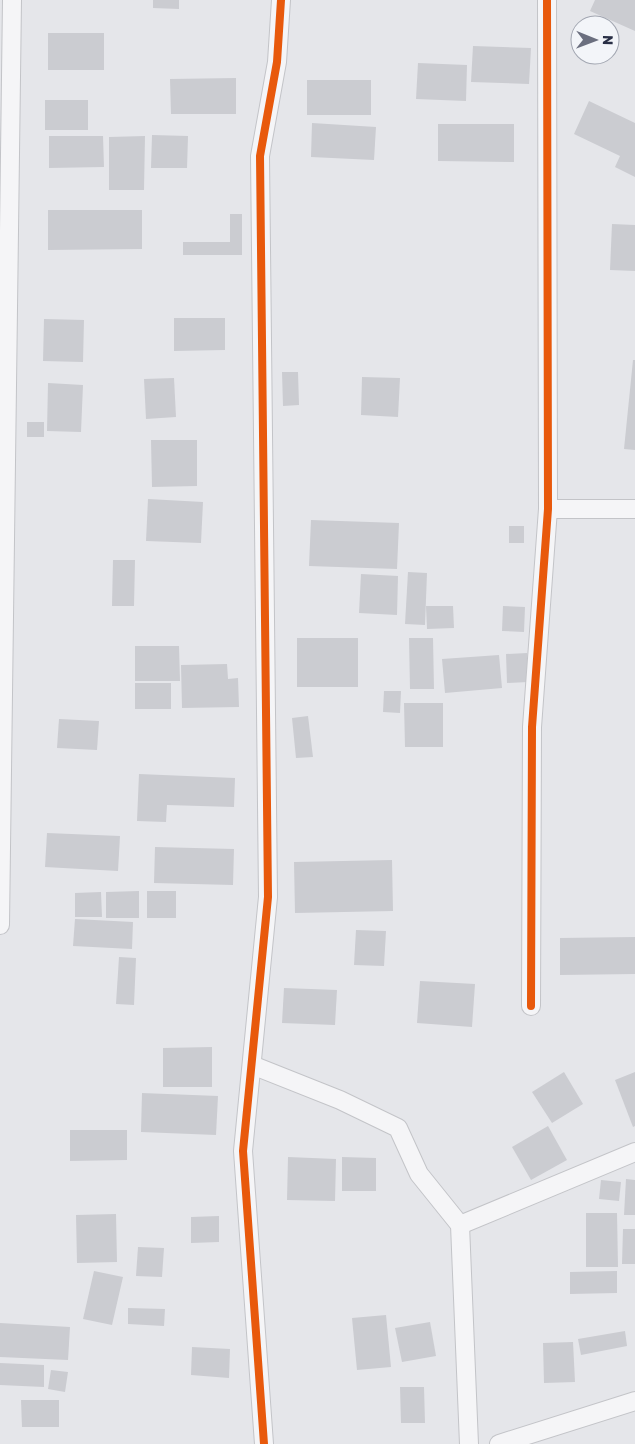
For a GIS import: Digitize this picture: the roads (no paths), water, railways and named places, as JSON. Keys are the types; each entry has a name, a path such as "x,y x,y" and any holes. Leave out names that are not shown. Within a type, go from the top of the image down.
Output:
{"street":[{"path":"0,925 12,0"},
{"path":"264,1444 243,1151 268,897 260,156 277,62 281,0"},
{"path":"531,1006 532,727 548,509 547,0"},
{"path":"548,509 635,509"},
{"path":"252,1065 340,1100 398,1128 419,1174 460,1224 469,1444"},
{"path":"460,1224 635,1152"},
{"path":"499,1444 635,1401"}]}
